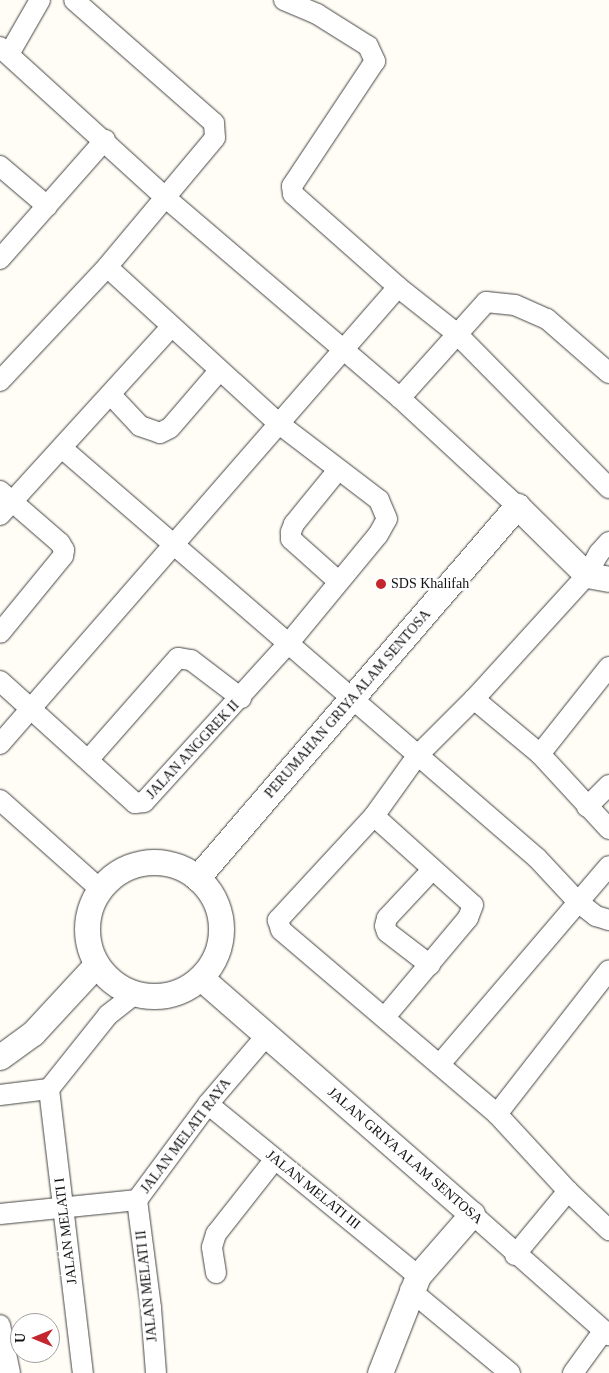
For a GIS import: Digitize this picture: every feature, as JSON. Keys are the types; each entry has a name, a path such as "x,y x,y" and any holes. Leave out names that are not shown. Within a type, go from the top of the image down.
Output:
{"street":[{"path":"40,0 5,51 105,140 166,198 400,398 517,506 598,577"},
{"path":"0,381 107,267 212,144 215,138 214,123 74,0"},
{"path":"284,0 317,14 374,53 372,69 291,190 398,287 456,333 609,488"},
{"path":"0,259 105,140"},
{"path":"0,166 47,206"},
{"path":"107,267 278,423 338,470 294,524 291,532 291,539 338,581"},
{"path":"0,744 398,287"},
{"path":"400,398 456,333 486,302 515,305 547,318 609,373"},
{"path":"0,632 63,556 64,550 60,543 4,503 63,449 171,327"},
{"path":"112,395 140,426 160,433 170,428 219,371"},
{"path":"63,449 351,700 537,858 578,902 596,916 609,920"},
{"name":"JALAN ANGGREK II","path":"0,682 30,711 135,803 144,802 241,698 378,535 387,519 379,500 338,470"},
{"name":"PERUMAHAN GRIYA ALAM SENTOSA","path":"197,878 517,506"},
{"path":"609,542 598,553 598,577 417,756 374,816 279,916 278,924 281,930 497,1114 568,1191 609,1230"},
{"path":"88,760 178,658 191,660 241,698"},
{"path":"540,754 609,667"},
{"path":"474,699 540,754 609,829"},
{"path":"587,807 609,785"},
{"path":"0,800 100,888"},
{"path":"374,816 432,871 470,899 473,911 385,1017"},
{"path":"146,862 174,865 197,878 210,892 221,927 212,963 201,978 169,995 134,995 112,982 96,965 88,946 86,926 90,906 100,888 128,866 146,862"},
{"path":"440,1064 609,866"},
{"path":"430,965 387,932 385,926 387,918 432,871"},
{"path":"0,1057 33,1033 96,965"},
{"path":"497,1114 609,970"},
{"name":"JALAN GRIYA ALAM SENTOSA","path":"201,978 472,1214 606,1334"},
{"path":"0,1095 49,1089 108,1015 134,995"},
{"name":"JALAN MELATI RAYA","path":"0,1214 137,1200 208,1104 267,1035"},
{"name":"JALAN MELATI I","path":"49,1089 83,1373"},
{"name":"JALAN MELATI III","path":"208,1104 275,1159 414,1283 510,1373"},
{"path":"216,1273 212,1247 216,1234 275,1159"},
{"path":"516,1255 568,1191"},
{"name":"JALAN MELATI II","path":"137,1200 152,1308 156,1373"},
{"path":"380,1373 414,1283 472,1214"},
{"path":"0,1325 5,1361"},
{"path":"573,1373 606,1334"}],"place":[{"name":"SDS Khalifah","path":"381,584"}]}
